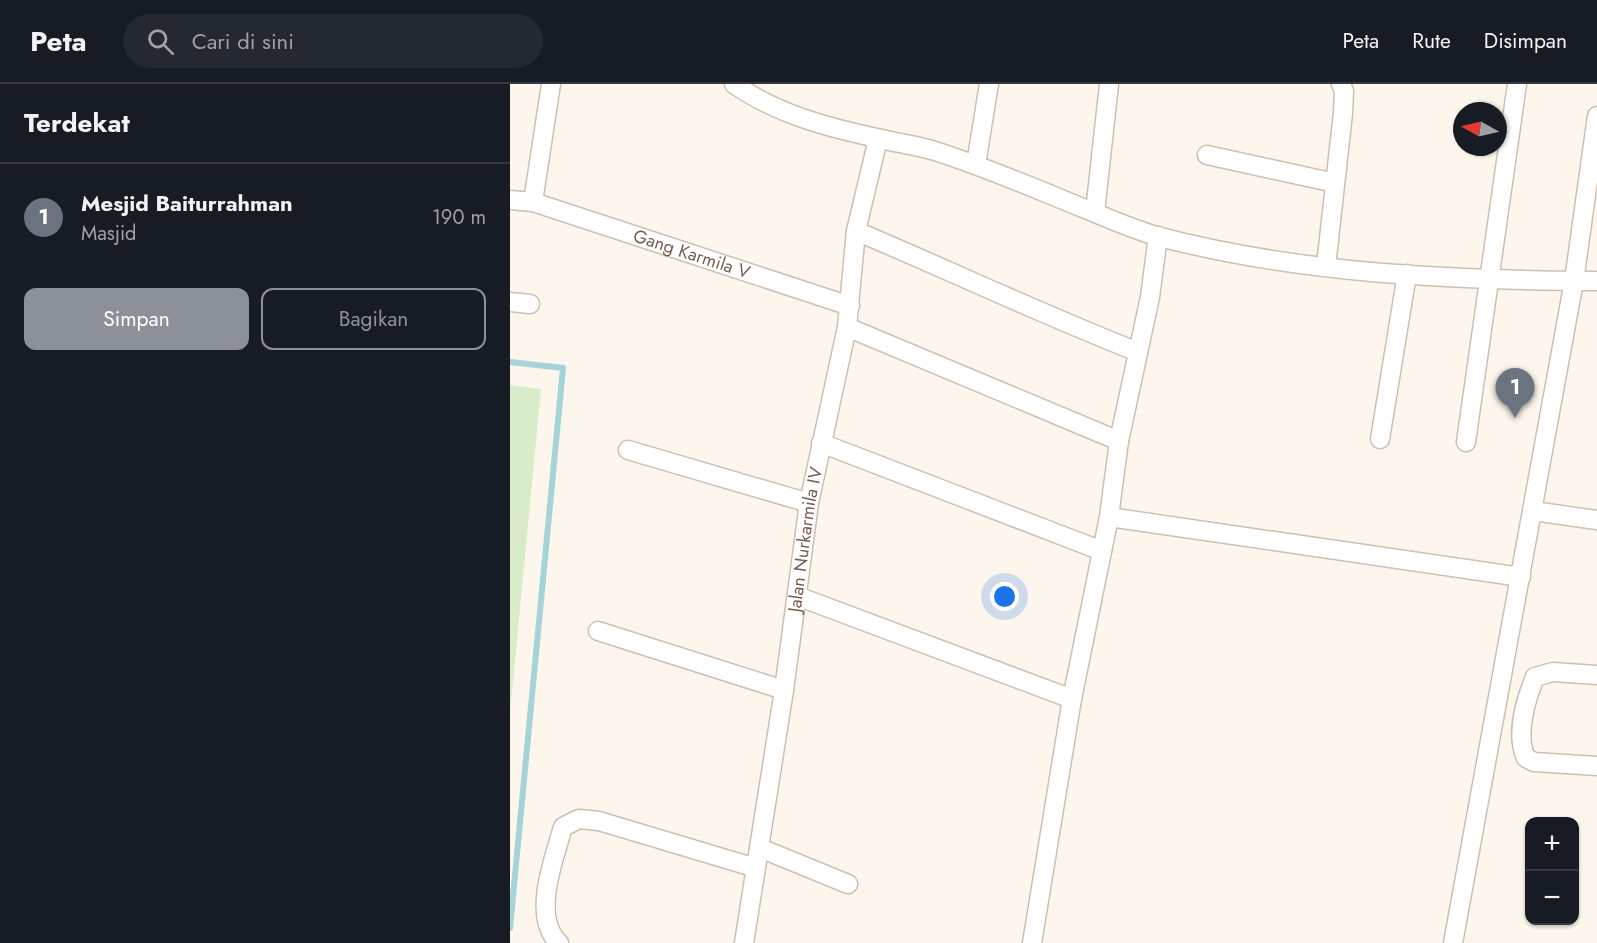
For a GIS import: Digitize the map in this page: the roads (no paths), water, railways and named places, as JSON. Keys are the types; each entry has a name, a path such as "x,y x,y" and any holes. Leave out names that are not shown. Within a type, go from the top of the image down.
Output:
{"street":[{"path":"533,202 551,84"},
{"path":"734,84 767,105 794,116 878,139 921,147 976,164 1158,236 1260,257 1326,266 1491,280 1597,281"},
{"path":"976,164 989,84"},
{"path":"1095,212 1109,84"},
{"path":"1326,266 1344,91 1341,84"},
{"path":"1466,442 1491,280 1516,84"},
{"path":"1453,943 1574,281 1597,116"},
{"name":"Jalan Nurkarmila IV","path":"744,943 784,690 809,503 847,327 856,231 878,139"},
{"path":"1207,155 1335,183"},
{"name":"Gang Karmila V","path":"510,200 533,202 850,306"},
{"path":"856,231 984,285 1059,321 1138,352"},
{"path":"1032,943 1072,699 1109,517 1119,441 1138,352 1158,236"},
{"path":"1380,439 1407,274"},
{"path":"510,302 530,304"},
{"path":"847,327 1119,441"},
{"path":"821,443 1102,551"},
{"path":"628,450 809,503"},
{"path":"1533,511 1597,520"},
{"path":"1109,517 1521,578"},
{"path":"797,596 1072,699"},
{"path":"598,631 784,690"},
{"path":"1597,675 1553,672 1535,677 1528,695 1522,741 1527,758 1534,762 1597,766"},
{"path":"559,943 550,935 545,917 549,877 563,827 579,819 600,821 756,868"},
{"path":"760,848 848,884"}],"waterway":[{"path":"510,362 563,368 510,928"}],"place":[{"name":"Mesjid Baiturrahman","path":"1515,418"}]}
